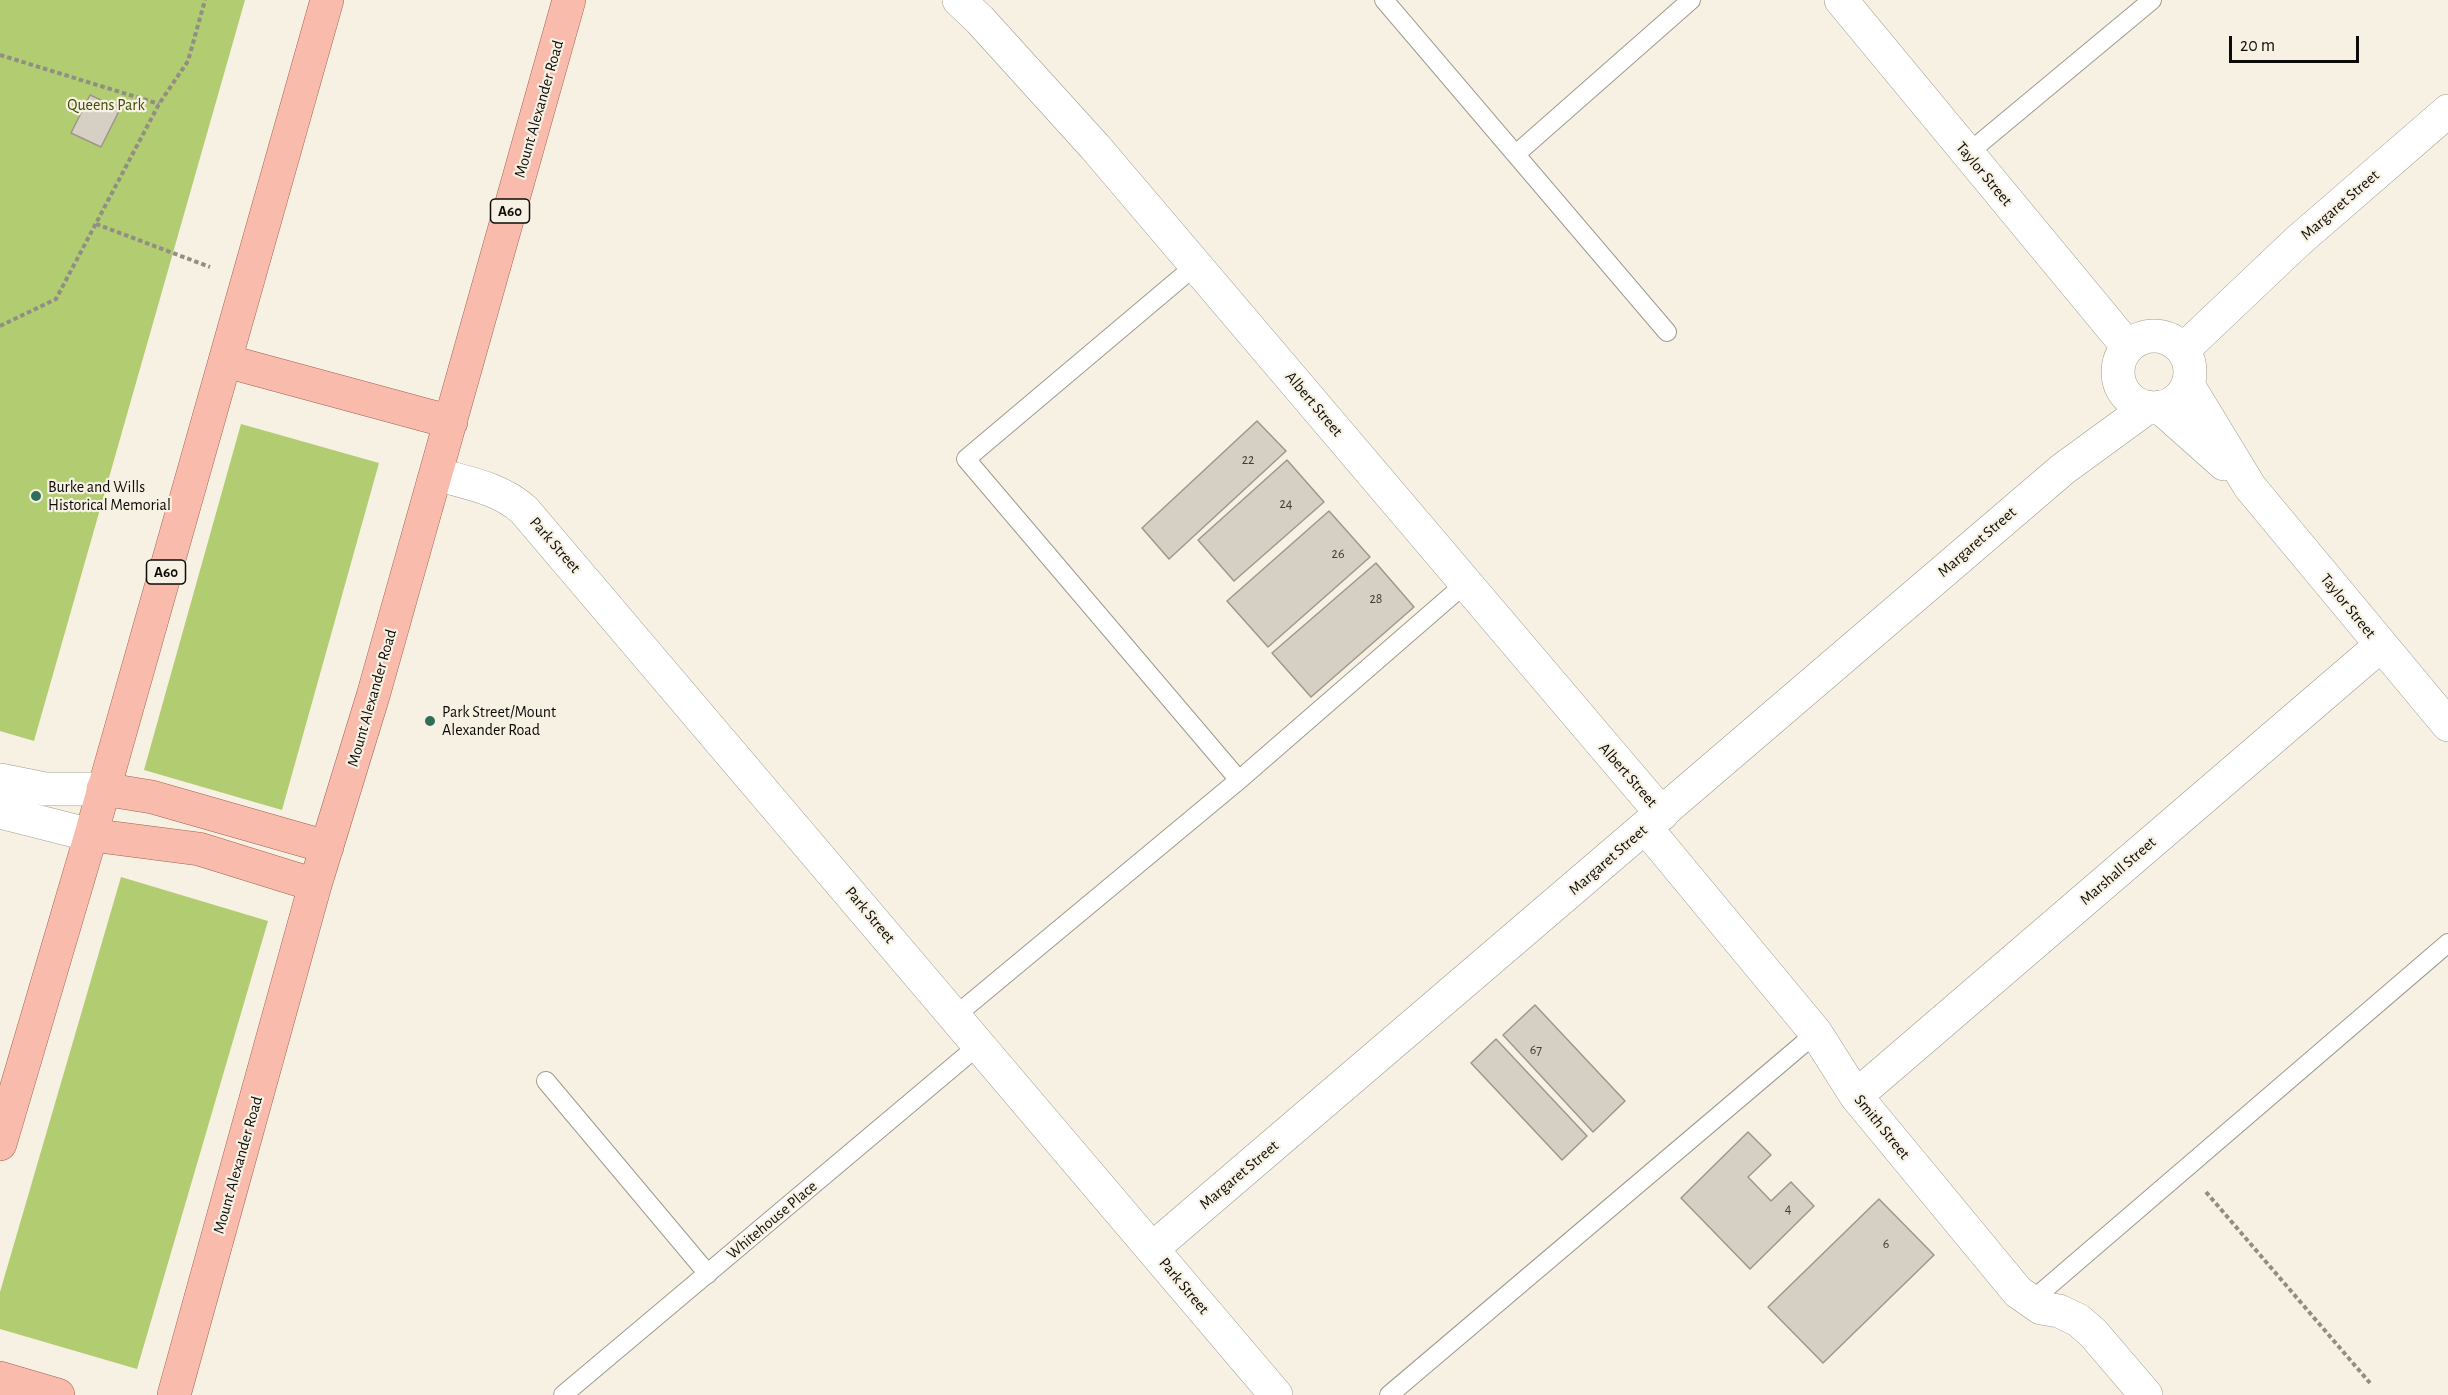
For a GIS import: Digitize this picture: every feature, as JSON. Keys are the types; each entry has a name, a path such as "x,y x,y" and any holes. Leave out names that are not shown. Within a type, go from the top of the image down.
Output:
{"main road":[{"name":"A60","path":"0,1144 91,835 327,0"},
{"name":"Mount Alexander Road","path":"174,1395 315,885 373,696 569,0"},
{"path":"226,361 451,422"},
{"path":"103,789 152,796 327,848"},
{"path":"91,835 199,849 315,885"},
{"path":"0,1378 58,1395"}],"street":[{"name":"Taylor Street","path":"1841,0 2128,347"},
{"name":"Albert Street","path":"970,10 1096,148 1466,583 1654,821"},
{"name":"Margaret Street","path":"2182,350 2298,241 2446,116"},
{"path":"2150,336 2162,337 2174,342 2182,350 2190,367 2188,385 2177,399 2144,402 2119,380 2118,368 2128,347 2150,336"},
{"name":"Taylor Street","path":"2188,385 2250,487 2380,646 2448,724"},
{"name":"Taylor Street","path":"2144,402 2250,487"},
{"name":"Margaret Street","path":"1152,1249 2063,468 2144,402"},
{"name":"Park Street","path":"436,474 499,492 512,498 524,510 1276,1395"},
{"name":"Marshall Street","path":"1856,1096 2380,646"},
{"path":"0,780 45,789 103,789"},
{"path":"0,812 91,835"},
{"name":"Smith Street","path":"1654,821 1816,1033 1856,1096 2018,1292 2041,1308 2059,1311 2078,1320 2093,1333 2146,1395"}],"lane":[{"path":"1384,0 1667,332"},
{"path":"1516,154 1691,0"},
{"path":"1967,154 2152,0"},
{"path":"1196,265 966,459 1239,780"},
{"path":"955,1016 1239,780 1466,583"},
{"path":"2030,1302 2448,943"},
{"path":"1389,1395 1816,1033"},
{"name":"Whitehouse Place","path":"563,1395 980,1045"},
{"path":"546,1081 708,1274"}],"path":[{"path":"0,326 56,299 159,104 188,61 206,0"},
{"path":"0,56 159,104"},
{"path":"96,224 249,281"},
{"path":"2186,1168 2370,1383"}],"green space":[{"name":"Queens Park","path":"0,0 245,0 34,741 0,731"},
{"path":"241,424 379,463 282,810 144,770"},
{"path":"121,877 268,921 137,1369 0,1329 0,1292"}],"building":[{"path":"90,95 120,109 101,147 71,133"},
{"path":"1257,421 1286,451 1169,559 1142,528"},
{"path":"1287,460 1324,502 1234,581 1198,540"},
{"path":"1329,511 1370,557 1268,647 1227,601"},
{"path":"1376,563 1414,607 1311,697 1272,653"},
{"path":"1535,1005 1625,1101 1593,1132 1503,1035"},
{"path":"1496,1039 1587,1136 1562,1160 1471,1063"},
{"path":"1748,1132 1771,1155 1748,1177 1771,1201 1791,1182 1814,1206 1750,1269 1681,1198"},
{"path":"1879,1199 1934,1255 1823,1363 1768,1307"}],"place":[{"name":"Burke and Wills Historical Memorial","path":"36,496"},
{"name":"Park Street/Mount Alexander Road","path":"430,721"}]}
